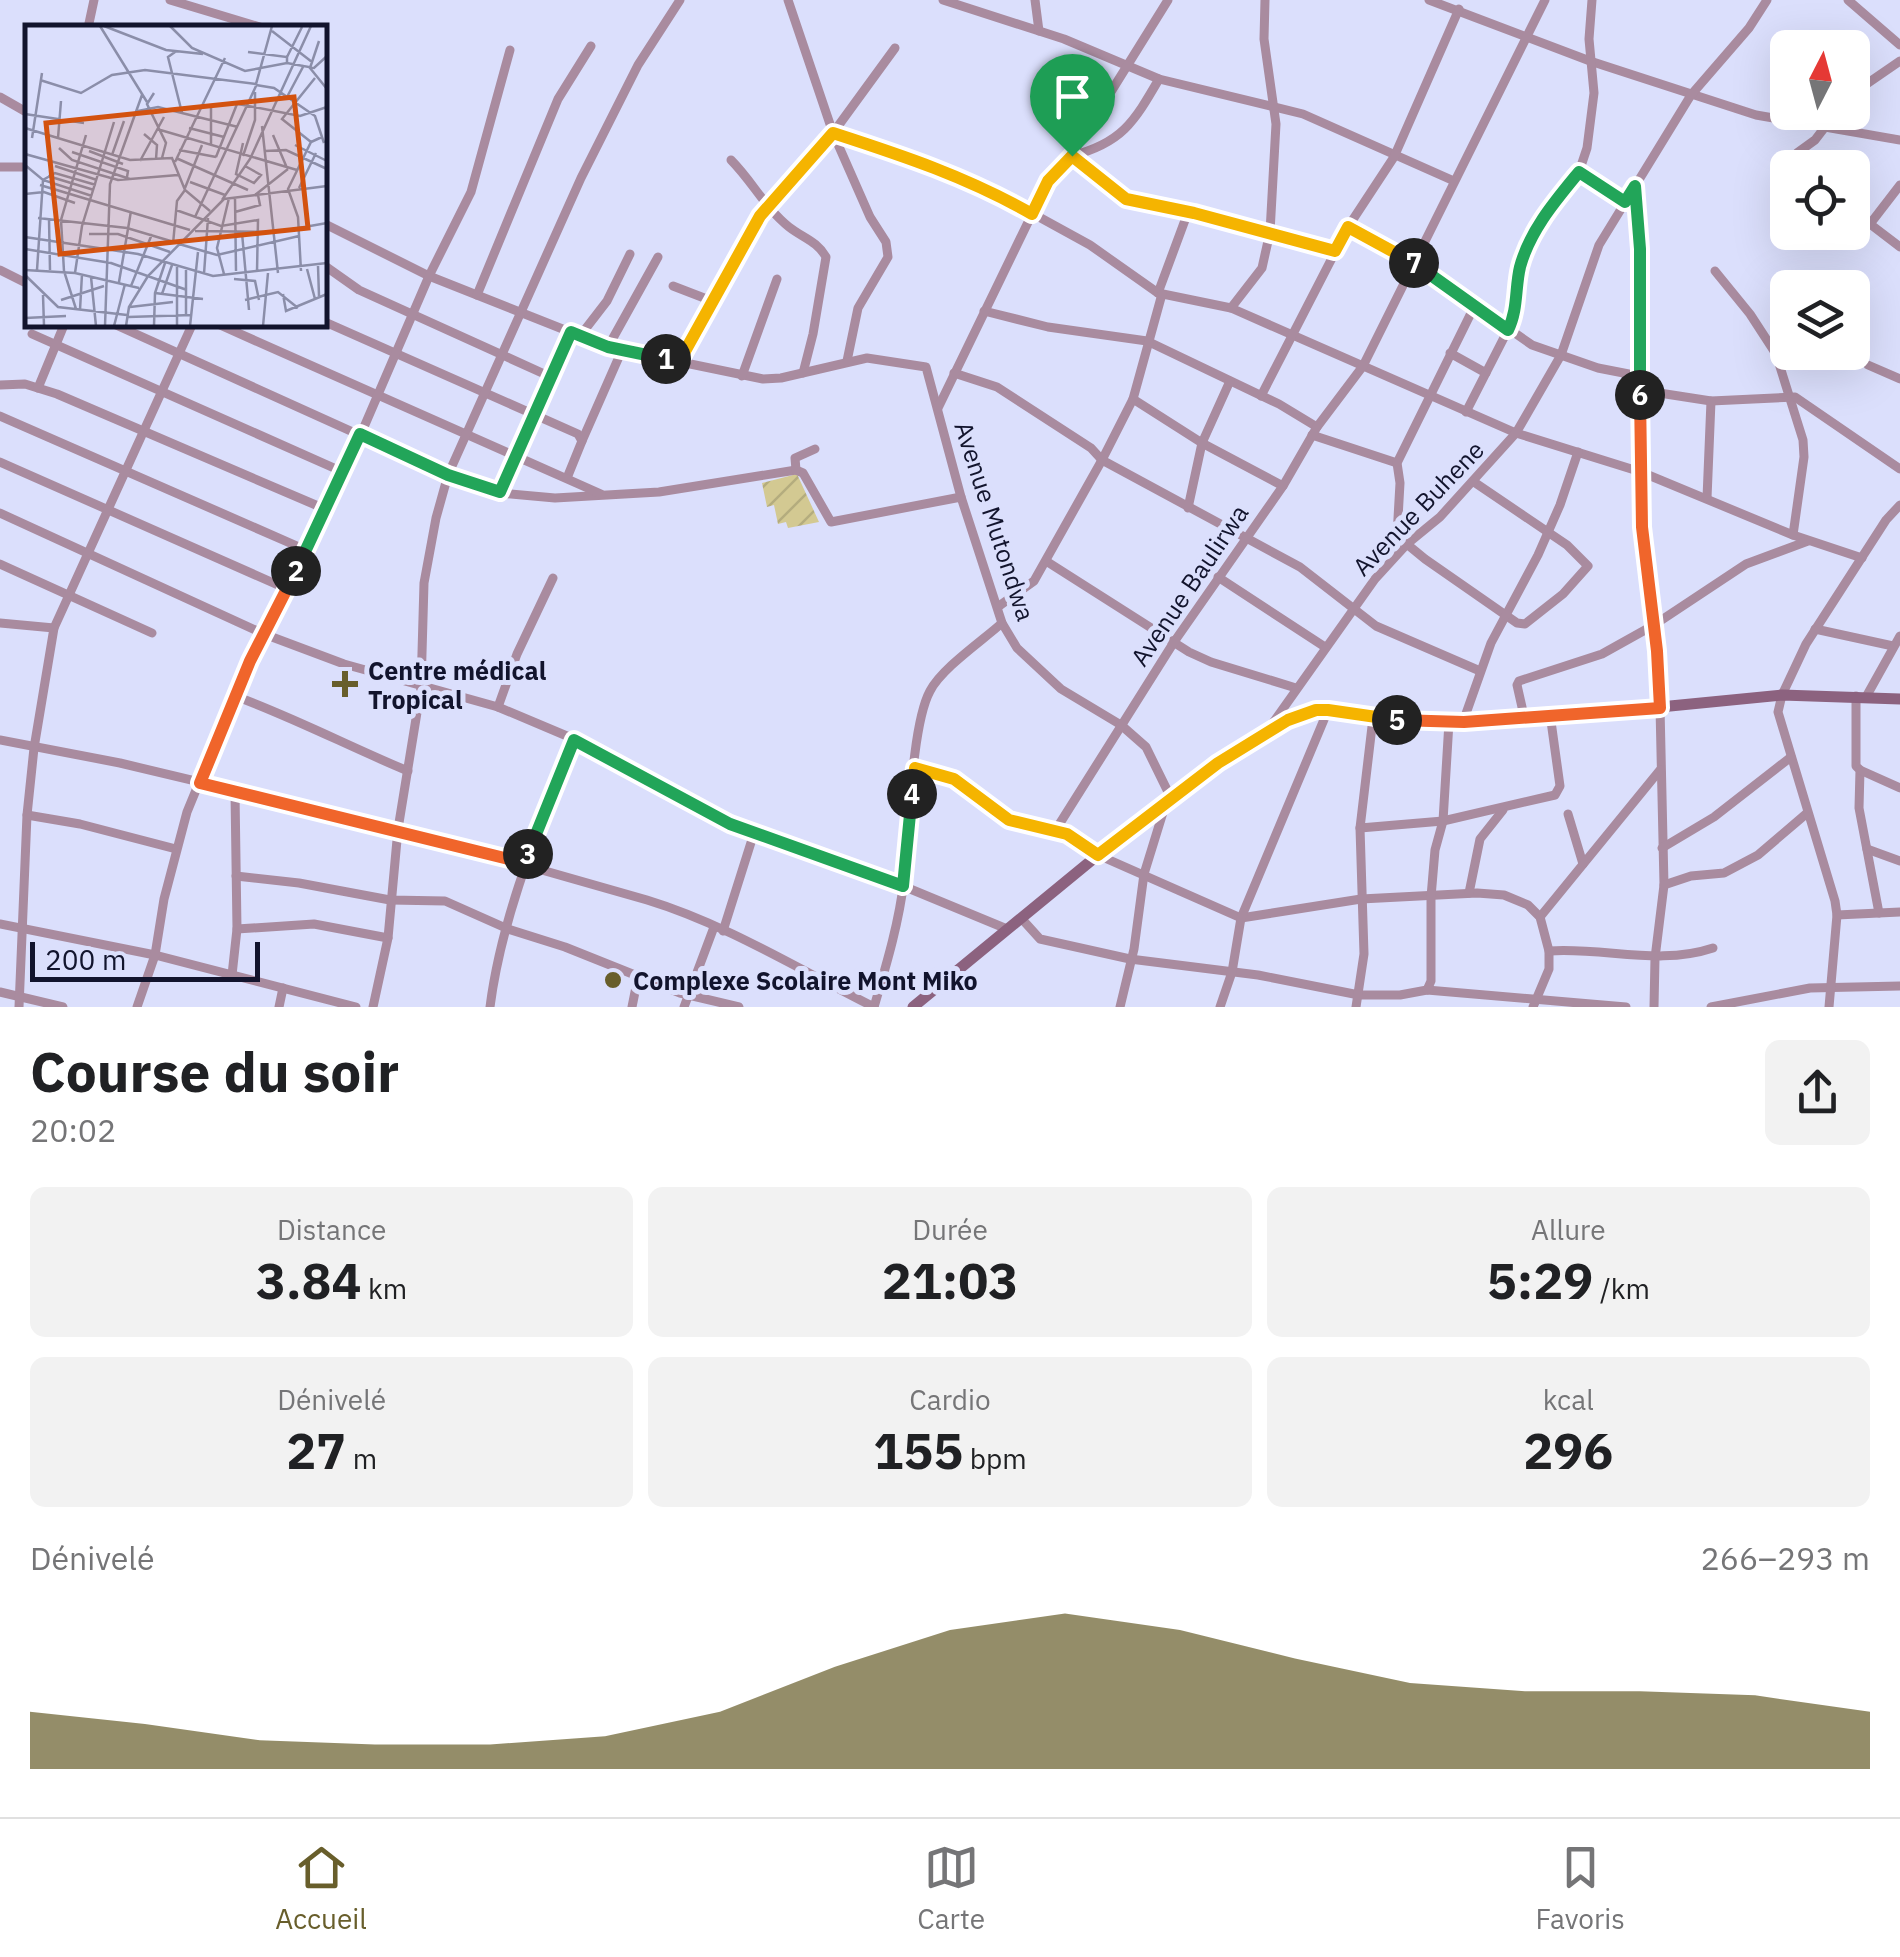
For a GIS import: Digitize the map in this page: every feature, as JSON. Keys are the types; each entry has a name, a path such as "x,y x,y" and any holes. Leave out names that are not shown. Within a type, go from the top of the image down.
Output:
{"main road":[{"path":"913,1007 1168,802 1265,734 1303,714 1328,710 1373,718 1464,722 1660,708 1782,694 1900,699"}],"street":[{"path":"89,25 94,0"},
{"path":"170,0 253,25"},
{"path":"373,1007 388,938 398,829 421,688 424,583 448,475 580,178 638,66 680,0"},
{"path":"328,226 429,276 608,347 772,380 847,361 858,308 888,257 889,248 870,217 833,133 788,0"},
{"path":"944,0 1039,31 1159,79 1303,114 1454,181"},
{"path":"1035,0 1039,31"},
{"path":"938,408 1048,181 1072,156 1168,0"},
{"path":"1231,308 1262,268 1270,232 1275,106 1264,39 1265,0"},
{"path":"1429,0 1590,61 1770,118"},
{"name":"Avenue Baulirwa","path":"1054,831 1243,538 1363,366 1545,0"},
{"path":"1466,412 1514,318 1520,268 1530,240 1579,172 1592,122 1592,0"},
{"name":"Avenue Buhene","path":"1265,734 1352,608 1406,544 1440,518 1516,433 1561,355 1599,245 1691,95 1749,28 1766,0"},
{"path":"1848,0 1900,45"},
{"path":"1261,396 1348,227 1394,156 1459,9"},
{"path":"476,295 558,98 591,46"},
{"path":"679,362 769,205 833,133 895,48"},
{"path":"138,1007 155,955 176,849 200,783 235,696 471,192 510,50"},
{"path":"1870,82 1900,61"},
{"path":"1072,156 1098,149 1122,134 1159,79"},
{"path":"0,97 25,111"},
{"path":"1800,150 1823,130"},
{"path":"1838,130 1900,140"},
{"path":"833,133 981,185 1090,246 1160,294 1231,308 1516,433 1642,472 1862,558"},
{"path":"1072,156 1126,199 1335,251"},
{"path":"731,160 749,177 778,218 814,242 826,257 803,373"},
{"path":"1579,172 1625,202"},
{"path":"1900,184 1870,224 1900,247"},
{"path":"1635,186 1641,269 1642,527 1660,708 1664,885 1655,958 1654,1007"},
{"path":"999,606 1034,580 1133,399 1160,294 1188,212"},
{"path":"1348,227 1413,262 1532,345 1598,368 1640,376"},
{"path":"500,492 550,376 576,334 608,301 630,254"},
{"path":"608,347 658,258"},
{"path":"328,268 359,290 412,316 550,376"},
{"path":"0,270 25,282"},
{"path":"1715,271 1776,354 1805,447 1793,534"},
{"path":"742,376 777,279"},
{"path":"674,286 712,301"},
{"path":"1474,307 1397,463 1397,536 1517,623 1529,622 1563,594 1588,566 1548,532 1474,482"},
{"path":"984,311 1048,326 1147,341 1261,396 1315,431 1397,463"},
{"path":"703,316 714,324"},
{"path":"328,323 578,434 582,441"},
{"path":"38,388 63,328"},
{"path":"122,328 448,475 500,492 545,498 660,492 796,470 803,473 831,522 961,497"},
{"path":"19,1002 34,748 54,628 191,328"},
{"path":"227,328 604,496"},
{"path":"32,334 343,472"},
{"path":"567,478 622,350"},
{"path":"1450,352 1486,374"},
{"name":"Avenue Mutondwa","path":"847,361 867,358 926,367 961,497 1002,623 1017,648 1061,689 1121,725 1146,747 1168,802"},
{"path":"1870,366 1900,378"},
{"path":"954,373 997,387 1091,448 1102,460 1300,566 1376,626 1480,672"},
{"path":"1188,508 1202,443 1230,381"},
{"path":"0,386 24,384 38,388 325,509"},
{"path":"1640,390 1711,401 1795,397 1900,469"},
{"path":"1133,399 1202,443 1282,486"},
{"path":"1707,498 1711,401"},
{"path":"0,416 306,550"},
{"path":"796,470 795,458 814,449"},
{"path":"1464,722 1480,672 1548,532 1578,452"},
{"path":"0,462 287,589"},
{"path":"1829,1007 1837,915 1778,720 1782,694 1815,629 1900,505"},
{"path":"0,513 264,634 344,664 498,707 574,740 651,784 754,833 903,886 1008,929"},
{"path":"1524,716 1517,685 1521,680 1602,654 1746,564 1810,540"},
{"path":"1046,561 1212,662 1296,688"},
{"path":"0,564 152,633"},
{"path":"1218,577 1325,647"},
{"path":"498,707 517,654 553,578"},
{"path":"0,623 54,628"},
{"path":"0,740 120,763 398,829 674,908 874,1007 890,954 903,886 915,768 930,691 1002,623"},
{"path":"1815,629 1893,646"},
{"path":"1900,636 1861,697 1856,766 1900,788"},
{"path":"235,696 287,714 408,771"},
{"path":"1220,1007 1232,972 1241,918 1328,710"},
{"path":"1360,828 1443,821 1558,792 1550,714"},
{"path":"1356,1007 1364,954 1360,828 1373,718"},
{"path":"1427,990 1431,982 1430,897 1443,821 1449,722"},
{"path":"490,1007 498,957 525,863 574,740"},
{"path":"1662,848 1714,817 1792,756"},
{"path":"915,768 954,779 1020,824 1075,838 1098,855 1241,918 1361,898 1469,893 1504,896 1528,905 1540,917 1549,951 1548,969 1535,1004"},
{"path":"1540,917 1660,770"},
{"path":"1860,770 1858,808 1878,913"},
{"path":"232,975 237,930 236,793"},
{"path":"1120,1007 1144,874 1168,802"},
{"path":"1469,893 1480,840 1505,808"},
{"path":"1568,814 1584,864"},
{"path":"1664,885 1692,876 1724,873 1758,855 1806,814"},
{"path":"28,816 80,824 176,849"},
{"path":"684,1007 719,929 754,833"},
{"path":"1867,849 1900,861"},
{"path":"236,876 390,900 445,901 638,977 688,995 739,1007"},
{"path":"1837,915 1900,912"},
{"path":"1021,918 1040,939 1130,959 1359,995 1400,995 1427,990 1535,1004 1626,1007"},
{"path":"0,924 155,955 356,1007"},
{"path":"237,930 314,924 388,938"},
{"path":"1549,951 1576,949 1655,958 1688,956 1713,948"},
{"path":"632,1007 638,977"},
{"path":"1711,1007 1830,986 1900,986"},
{"path":"279,1007 283,988"},
{"path":"0,992 19,1002 62,1007"},
{"path":"1400,995 1401,1007"}],"shaded area":[{"path":"797,474 819,522 788,528 786,522 778,524 774,505 767,507 762,483"}],"place":[{"name":"Centre médical Tropical","path":"345,684"},
{"name":"Complexe Scolaire Mont Miko","path":"613,980"}],"route":[{"path":"833,133 981,185 1032,214 1048,181 1072,156 1126,199 1335,251 1348,227 1413,262 1508,330 1514,318 1520,268 1530,240 1579,172 1625,202 1635,186 1642,327 1642,527 1660,708 1464,722 1373,718 1316,710 1288,720 1218,763 1098,855 1067,834 1009,820 954,779 915,768 903,886 730,824 574,740 525,863 200,783 250,661 360,434 448,475 500,492 571,332 608,347 679,362 760,216 833,133"}]}
